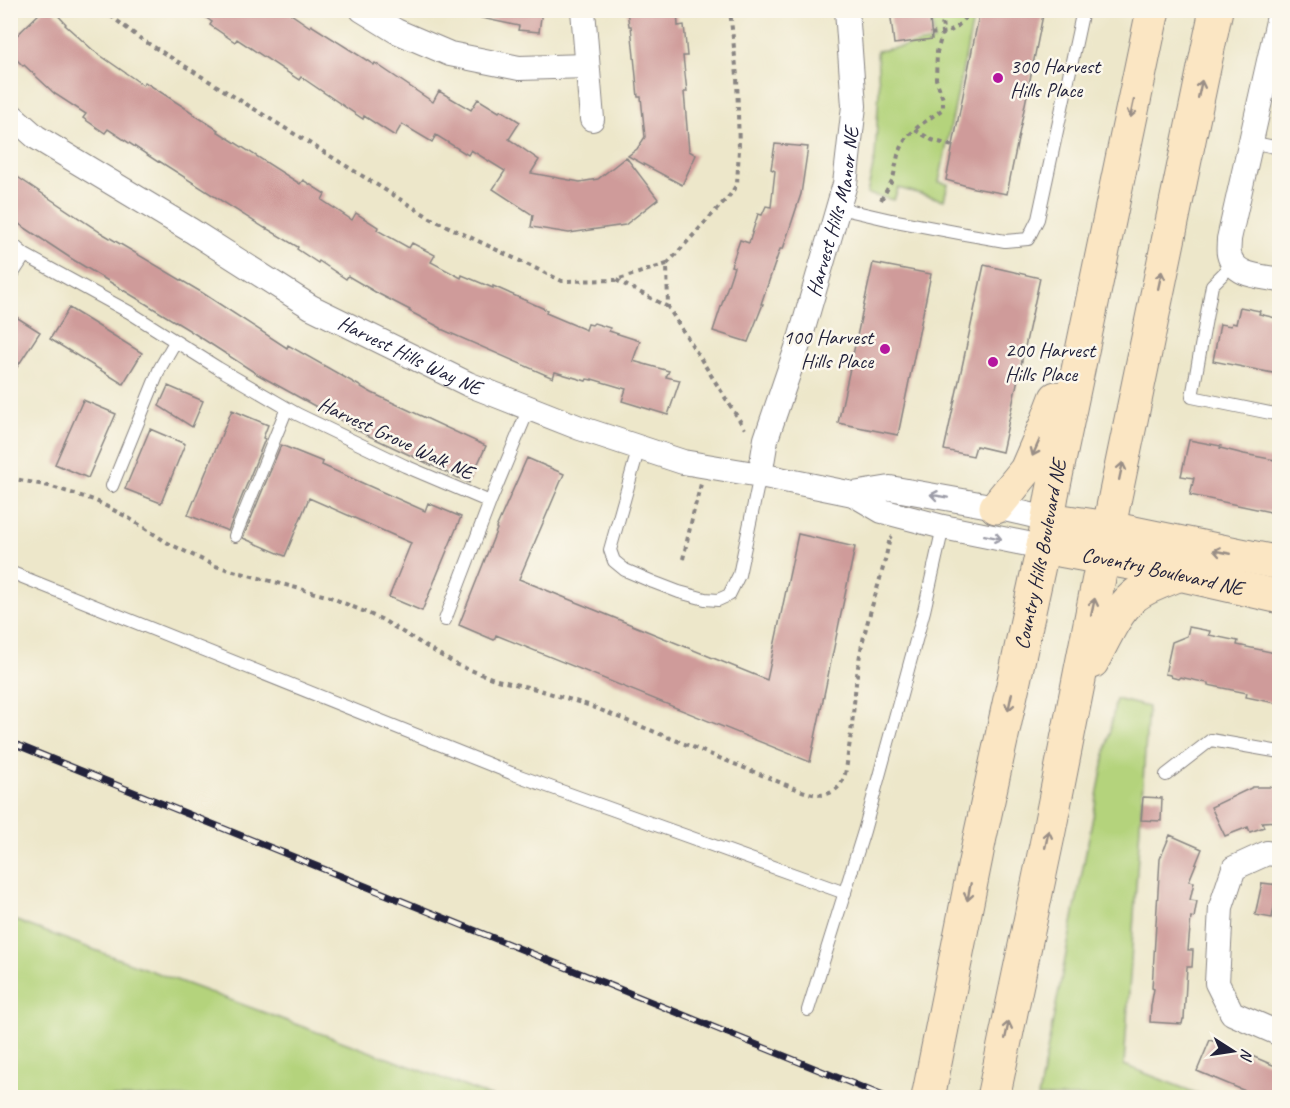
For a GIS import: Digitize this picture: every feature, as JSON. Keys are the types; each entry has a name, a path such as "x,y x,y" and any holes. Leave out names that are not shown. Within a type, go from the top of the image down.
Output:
{"main road":[{"name":"Country Hills Boulevard NE","path":"928,1098 980,837 1153,10"},
{"path":"994,1092 1216,10"},
{"path":"996,507 1026,470 1046,424 1093,295"},
{"name":"Coventry Boulevard NE","path":"1045,533 1106,543 1280,563"},
{"name":"Coventry Boulevard NE","path":"1106,543 1180,574 1280,597"},
{"path":"1076,690 1116,618 1133,597 1145,589 1180,574"}],"street":[{"path":"362,10 396,31 450,54 519,68 586,66"},
{"path":"583,10 592,119"},
{"name":"Harvest Hills Manor NE","path":"760,475 766,438 809,309 845,184 854,106 847,10"},
{"path":"1280,12 1229,239 1229,254 1233,264 1242,273 1280,280"},
{"name":"Harvest Hills Way NE","path":"11,115 36,137 192,231 311,307 468,384 579,428 683,462 853,494 882,511 943,527 1045,533"},
{"name":"Harvest Hills Way NE","path":"853,494 890,488 996,507 1045,533"},
{"path":"1280,855 1267,853 1234,868 1221,907 1216,983 1232,1013 1280,1034"}],"lane":[{"path":"839,208 1005,241 1028,239 1038,219 1083,10"},
{"path":"1250,142 1280,148"},
{"name":"Harvest Grove Walk NE","path":"10,242 25,255 129,312 287,408 405,466 490,502"},
{"path":"10,278 25,255"},
{"path":"1233,264 1212,285 1192,397 1280,415"},
{"path":"112,486 160,368 175,342"},
{"name":"Harvest Grove Walk NE","path":"235,536 287,408"},
{"name":"Harvest Grove Walk NE","path":"445,620 529,408"},
{"path":"639,447 610,550 614,561 636,576 705,599 718,600 729,595 739,575 760,475"},
{"path":"808,1010 864,831 924,611 943,527"},
{"path":"10,572 511,773 845,893"},
{"path":"1166,775 1211,740 1280,752"}],"path":[{"path":"103,10 141,39 432,219 562,281 616,280 667,264 730,195 737,184 739,149 737,76 730,10"},
{"path":"881,200 892,179 906,138 943,109 943,99 936,79 937,52 943,32 941,10"},
{"path":"931,34 953,30 970,10"},
{"path":"915,130 932,140 953,146"},
{"path":"667,264 668,307"},
{"path":"616,280 668,307 745,429"},
{"path":"683,560 706,466"},
{"path":"10,478 49,486 94,500 168,543 215,566 330,597 381,619 457,665 498,680 588,705 817,796 830,794 841,784 847,766 853,728 858,665 890,537"}],"green space":[{"path":"932,11 975,11 939,182 948,184 944,200 898,188 894,200 867,194 875,157 879,90 877,51 934,41"},
{"path":"1116,699 1148,707 1124,1065 1206,1097 1038,1097"},
{"path":"11,919 493,1097 11,1097"}],"building":[{"path":"43,10 53,10 65,25 94,51 143,85 145,82 300,184 303,180 325,194 322,200 352,220 356,213 378,227 377,230 409,248 412,243 435,255 431,262 461,278 462,275 493,288 493,286 586,330 588,324 594,323 610,328 609,331 640,341 633,361 669,371 666,377 680,380 668,415 622,401 626,389 592,379 586,381 555,372 553,378 441,329 348,276 346,279 319,261 318,263 297,249 298,247 108,129 105,133 83,118 86,114 55,94 10,53 10,42"},
{"path":"195,10 285,10 374,65 375,63 433,102 439,91 471,110 478,99 520,122 509,139 539,160 531,173 580,182 598,179 626,157 658,199 625,225 569,233 531,227 533,215 493,189 505,171 471,150 468,155 436,135 432,142 402,124 395,136 364,116 363,119 301,77 299,80 237,39 235,42 210,25 212,22"},
{"path":"482,10 542,10 539,32 518,30 519,26 481,18"},
{"path":"627,10 677,10 678,26 684,25 687,56 683,56 687,92 684,92 689,151 696,155 682,185 628,156 637,149 645,137"},
{"path":"890,10 929,10 932,39 894,44"},
{"name":"300 Harvest Hills Place","path":"980,10 1044,10 1007,194 946,180"},
{"path":"775,144 808,147 801,194 748,342 713,331 734,267 731,266 740,240 749,243 758,214 762,215 766,206 771,207 775,171 771,169"},
{"path":"10,172 100,232 201,292 287,348 288,345 372,393 486,446 469,483 350,427 257,374 10,218"},
{"name":"100 Harvest Hills Place","path":"873,263 931,274 898,435 838,423"},
{"name":"200 Harvest Hills Place","path":"984,265 1040,278 1002,452 976,446 973,456 944,450"},
{"path":"1240,307 1260,311 1259,314 1280,319 1278,374 1213,361 1220,324 1231,326 1232,323 1236,324"},
{"path":"69,308 142,353 123,384 50,339"},
{"path":"10,313 40,332 10,378"},
{"path":"168,386 203,401 192,427 159,406"},
{"path":"83,400 116,414 88,478 55,464"},
{"path":"232,410 268,425 263,438 265,439 228,531 188,515"},
{"path":"150,429 185,444 161,503 125,489"},
{"path":"1189,440 1280,461 1280,514 1190,495 1194,478 1181,476"},
{"path":"281,445 323,462 322,465 425,511 428,503 461,517 422,611 389,597 411,543 309,498 285,556 243,538"},
{"path":"527,458 564,474 519,579 767,680 798,534 855,547 810,762 496,635 494,640 459,625 496,528"},
{"path":"1189,627 1210,631 1209,635 1238,641 1237,645 1280,654 1280,704 1246,697 1247,693 1180,677 1178,679 1165,674 1172,642 1187,636"},
{"path":"1253,787 1280,787 1280,821 1262,822 1264,827 1250,832 1248,827 1225,836 1211,807"},
{"path":"1143,797 1162,798 1161,821 1141,820"},
{"path":"1170,835 1202,849 1189,881 1194,882 1190,900 1197,901 1194,918 1191,917 1188,950 1193,950 1192,967 1187,967 1182,1024 1150,1022 1154,989 1152,988 1160,859"},
{"path":"1262,883 1278,885 1272,918 1255,915"},
{"path":"1210,1040 1280,1068 1280,1098 1262,1098 1197,1071"}],"railway":[{"path":"10,742 888,1098"}],"place":[{"name":"300 Harvest Hills Place","path":"998,78"},
{"name":"100 Harvest Hills Place","path":"885,349"},
{"name":"200 Harvest Hills Place","path":"993,362"}]}
